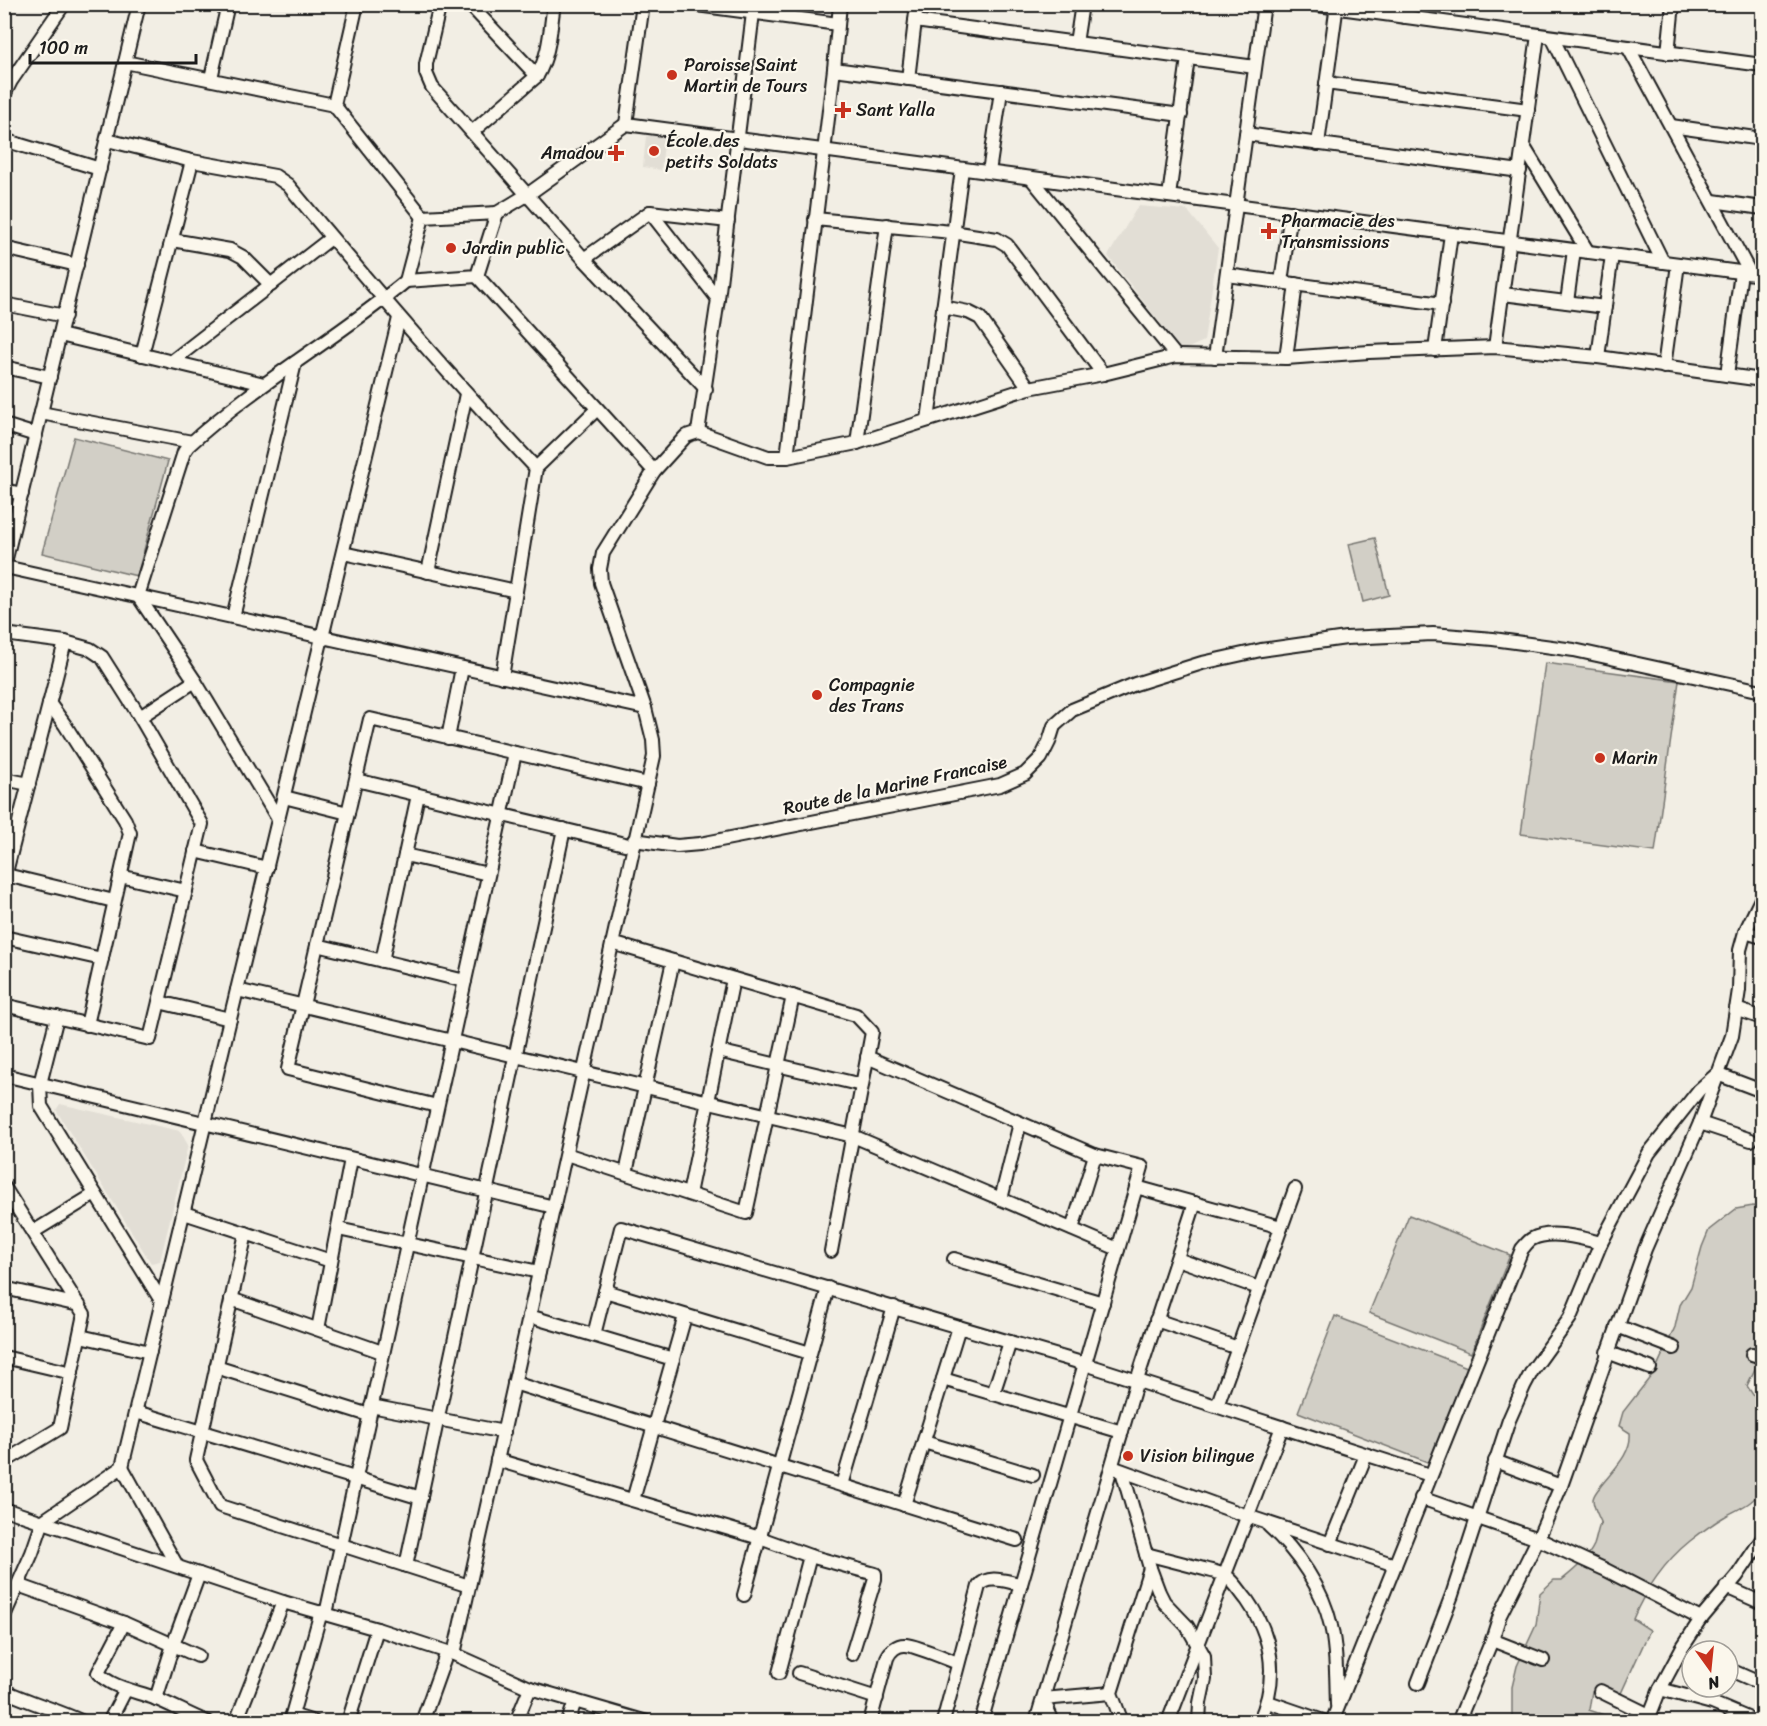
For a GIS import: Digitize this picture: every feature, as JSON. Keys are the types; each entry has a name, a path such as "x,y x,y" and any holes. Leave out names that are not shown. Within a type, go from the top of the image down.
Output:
{"street":[{"path":"5,93 64,4"},
{"path":"139,4 5,567 645,708"},
{"path":"211,78 228,4"},
{"path":"334,105 357,4"},
{"path":"440,4 426,73 432,87 584,259 706,389"},
{"path":"469,4 537,76"},
{"path":"472,132 537,76 544,65 547,54 554,4"},
{"path":"626,124 643,4"},
{"path":"689,4 838,24"},
{"path":"787,457 840,4"},
{"path":"908,79 917,4"},
{"path":"1076,43 1082,4"},
{"path":"1215,357 1264,4"},
{"path":"1310,4 1762,66"},
{"path":"1405,17 1408,4"},
{"path":"1668,53 1673,4"},
{"path":"1318,144 1336,6"},
{"path":"698,432 718,299 753,13"},
{"path":"915,21 1255,66"},
{"path":"1495,347 1538,35"},
{"path":"1552,37 1663,262"},
{"path":"1628,47 1751,273 1727,375"},
{"path":"1169,196 1188,58"},
{"path":"125,62 334,105 423,217"},
{"path":"834,69 1181,115"},
{"path":"1326,83 1528,110"},
{"path":"989,172 1001,91"},
{"path":"423,217 497,213 527,195 626,124 1751,273"},
{"path":"1671,126 1762,139"},
{"path":"1246,134 1520,171"},
{"path":"4,140 100,169"},
{"path":"107,140 282,180 466,394 536,468"},
{"path":"1524,147 1588,252"},
{"path":"142,355 192,161"},
{"path":"928,420 962,169"},
{"path":"1031,178 1176,356"},
{"path":"1713,201 1762,208"},
{"path":"584,259 650,212 728,221"},
{"path":"650,212 718,299"},
{"path":"1281,282 1291,212"},
{"path":"477,276 497,213"},
{"path":"138,596 184,452 192,442 264,384 384,300 406,281 423,217"},
{"path":"815,219 952,232 997,239 1007,245 1103,374"},
{"path":"857,443 887,225"},
{"path":"1435,350 1451,234"},
{"path":"171,362 331,238"},
{"path":"172,240 231,250 243,257 271,285"},
{"path":"4,248 77,265"},
{"path":"1567,302 1574,250"},
{"path":"1598,357 1612,255"},
{"path":"1664,367 1678,264"},
{"path":"1227,275 1442,304"},
{"path":"406,281 477,276"},
{"path":"477,276 654,471"},
{"path":"1286,358 1296,284"},
{"path":"1503,294 1605,307"},
{"path":"4,304 64,316"},
{"path":"943,307 968,312 980,318 1029,388"},
{"path":"4,1616 43,1521 122,1467 399,318"},
{"path":"60,335 264,384"},
{"path":"427,1720 451,1653 469,1586 654,756 653,740 645,708 601,583 600,569 603,553 654,471 686,436 698,432 768,457 787,457 857,443 1029,388 1103,374 1176,356 1286,358 1495,347 1598,357 1762,380"},
{"path":"233,617 295,363"},
{"path":"4,367 50,377"},
{"path":"428,572 466,394"},
{"path":"502,676 536,468 597,409"},
{"path":"41,413 192,442"},
{"path":"4,424 36,435"},
{"path":"4,490 22,494"},
{"path":"343,553 516,591"},
{"path":"138,596 195,681 278,819"},
{"path":"4,634 65,642 90,649 102,657 202,824 150,1039 4,1005"},
{"name":"Route de la Marine Francaise","path":"356,780 564,830 634,843 677,846 700,844 1000,785 1025,774 1041,758 1054,726 1072,710 1135,684 1202,663 1261,650 1346,638 1433,634 1574,650 1762,691"},
{"path":"65,642 5,878 114,901"},
{"path":"448,738 462,668"},
{"path":"140,717 195,681"},
{"path":"49,703 65,724 125,820 130,833 87,1025"},
{"path":"438,1106 288,1070 370,719 648,784"},
{"path":"314,1722 291,1718 341,1545 515,753"},
{"path":"4,779 29,784"},
{"path":"382,961 418,795"},
{"path":"284,797 348,813"},
{"path":"406,1566 564,830"},
{"path":"195,851 267,868"},
{"path":"405,855 488,874"},
{"path":"120,876 186,891"},
{"path":"1458,1722 1500,1615 1538,1539 1561,1486 1645,1249 1700,1123 1732,1036 1739,990 1740,950 1744,932 1762,897"},
{"path":"1744,932 1762,937"},
{"path":"4,937 102,958"},
{"path":"612,943 856,1015 872,1032 831,1251"},
{"path":"317,945 465,981"},
{"path":"626,1173 673,961"},
{"path":"688,1194 733,979"},
{"path":"237,990 853,1136 1118,1249"},
{"path":"566,1154 746,1213 793,996"},
{"path":"159,1002 230,1019"},
{"path":"1736,1009 1762,1018"},
{"path":"57,1017 40,1084 41,1106 162,1302"},
{"path":"718,1051 862,1085"},
{"path":"867,1058 1095,1155 1142,1167 981,1722"},
{"path":"1717,1074 1762,1091"},
{"path":"1418,1683 1452,1595 1509,1420 1524,1386 1570,1318 1600,1243 1649,1153 1699,1090 1717,1074"},
{"path":"4,1075 554,1208"},
{"path":"1001,1199 1020,1123"},
{"path":"1700,1123 1750,1140"},
{"path":"1072,1229 1095,1155"},
{"path":"318,1329 351,1159"},
{"path":"4,1187 84,1314 60,1428 4,1462"},
{"path":"1136,1187 1281,1227"},
{"path":"1217,1406 1295,1189"},
{"path":"33,1232 95,1194"},
{"path":"1036,1722 1117,1469 1122,1432 1137,1380 1195,1203"},
{"path":"184,1212 331,1261"},
{"path":"594,1335 621,1228 1085,1364 1430,1475"},
{"path":"338,1229 539,1272"},
{"path":"246,1233 196,1460 220,1506 469,1586"},
{"path":"1332,1722 1522,1249 1530,1239 1541,1236 1574,1236 1600,1243"},
{"path":"954,1259 1103,1303"},
{"path":"1177,1259 1259,1288"},
{"path":"4,1288 79,1305"},
{"path":"744,1595 828,1288"},
{"path":"605,1291 810,1353"},
{"path":"231,1299 382,1352"},
{"path":"842,1485 894,1308"},
{"path":"530,1316 673,1359"},
{"path":"633,1500 686,1316"},
{"path":"1156,1320 1238,1348"},
{"path":"904,1505 959,1326"},
{"path":"1617,1326 1674,1348"},
{"path":"80,1336 150,1352"},
{"path":"993,1394 1010,1342"},
{"path":"1607,1352 1650,1368"},
{"path":"5,1361 72,1373"},
{"path":"216,1367 370,1410 438,1419 504,1432"},
{"path":"943,1379 1122,1432"},
{"path":"514,1383 1017,1540"},
{"path":"136,1412 421,1498"},
{"path":"1168,1722 1282,1427"},
{"path":"924,1442 1033,1475"},
{"path":"1330,1544 1366,1455"},
{"path":"497,1460 875,1574 852,1654"},
{"path":"1495,1461 1561,1486"},
{"path":"122,1467 177,1566"},
{"path":"1117,1469 1264,1522 1395,1565"},
{"path":"1117,1469 1150,1568 1164,1602 1187,1626 1198,1645 1205,1664 1199,1722"},
{"path":"1421,1497 1538,1539 1604,1569 1701,1619"},
{"path":"4,1509 283,1602 451,1653 530,1688 627,1719 647,1722"},
{"path":"1264,1522 1281,1537 1305,1569 1322,1598 1332,1627 1337,1709"},
{"path":"1692,1639 1701,1619 1762,1542"},
{"path":"1146,1554 1224,1575 1236,1586 1254,1611 1265,1634 1270,1654 1272,1679 1268,1702 1259,1722"},
{"path":"779,1673 810,1556"},
{"path":"1122,1722 1111,1693 1150,1568"},
{"path":"156,1699 199,1574"},
{"path":"943,1722 979,1586 983,1581 990,1579 1021,1584"},
{"path":"18,1585 124,1623 198,1656"},
{"path":"1726,1587 1762,1603"},
{"path":"236,1722 283,1602"},
{"path":"124,1623 98,1672 104,1678 126,1689 156,1699 207,1722"},
{"path":"348,1722 377,1629"},
{"path":"1492,1640 1543,1660"},
{"path":"870,1722 887,1658 890,1652 897,1647 906,1645 958,1664"},
{"path":"1600,1691 1648,1718 1660,1689 1680,1660"},
{"path":"799,1673 877,1698"},
{"path":"1740,1674 1762,1684"},
{"path":"516,1722 530,1688"},
{"path":"109,1722 126,1689"},
{"path":"1660,1689 1712,1703 1757,1722"},
{"path":"5,1691 83,1722"},
{"path":"1042,1700 1111,1693"},
{"path":"1042,1700 1053,1722"},
{"path":"568,1722 575,1701"},
{"path":"1268,1702 1326,1722"}],"shaded area":[{"name":"École des petits Soldats","path":"646,136 665,136 661,170 643,167"},
{"path":"1138,206 1187,210 1218,248 1204,341 1182,351 1108,256"},
{"path":"74,437 168,461 137,576 42,553"},
{"path":"1375,538 1389,595 1363,602 1349,544"},
{"name":"Marin","path":"1545,663 1679,681 1655,852 1521,834"},
{"path":"60,1104 180,1131 188,1145 160,1261 151,1263 56,1110"},
{"path":"1753,1206 1762,1210 1762,1354 1747,1386 1762,1408 1762,1487 1751,1502 1724,1517 1681,1549 1664,1567 1643,1597 1633,1619 1650,1630 1617,1702 1592,1691 1589,1710 1616,1719 1616,1721 1512,1722 1512,1687 1517,1666 1536,1625 1540,1593 1554,1580 1562,1580 1576,1568 1594,1545 1601,1522 1593,1497 1625,1455 1630,1441 1630,1433 1619,1426 1623,1412 1655,1371 1675,1327 1680,1305 1691,1287 1709,1230 1736,1209"},
{"path":"1409,1215 1510,1255 1471,1353 1369,1313"},
{"path":"1335,1316 1467,1367 1430,1463 1298,1412"}],"place":[{"name":"Paroisse Saint Martin de Tours","path":"672,75"},
{"name":"Sant Yalla","path":"843,110"},
{"name":"École des petits Soldats","path":"654,151"},
{"name":"Amadou","path":"616,153"},
{"name":"Pharmacie des Transmissions","path":"1269,231"},
{"name":"Jardin public","path":"451,248"},
{"name":"Compagnie des Trans","path":"817,695"},
{"name":"Marin","path":"1600,758"},
{"name":"Vision bilingue","path":"1128,1456"}]}
